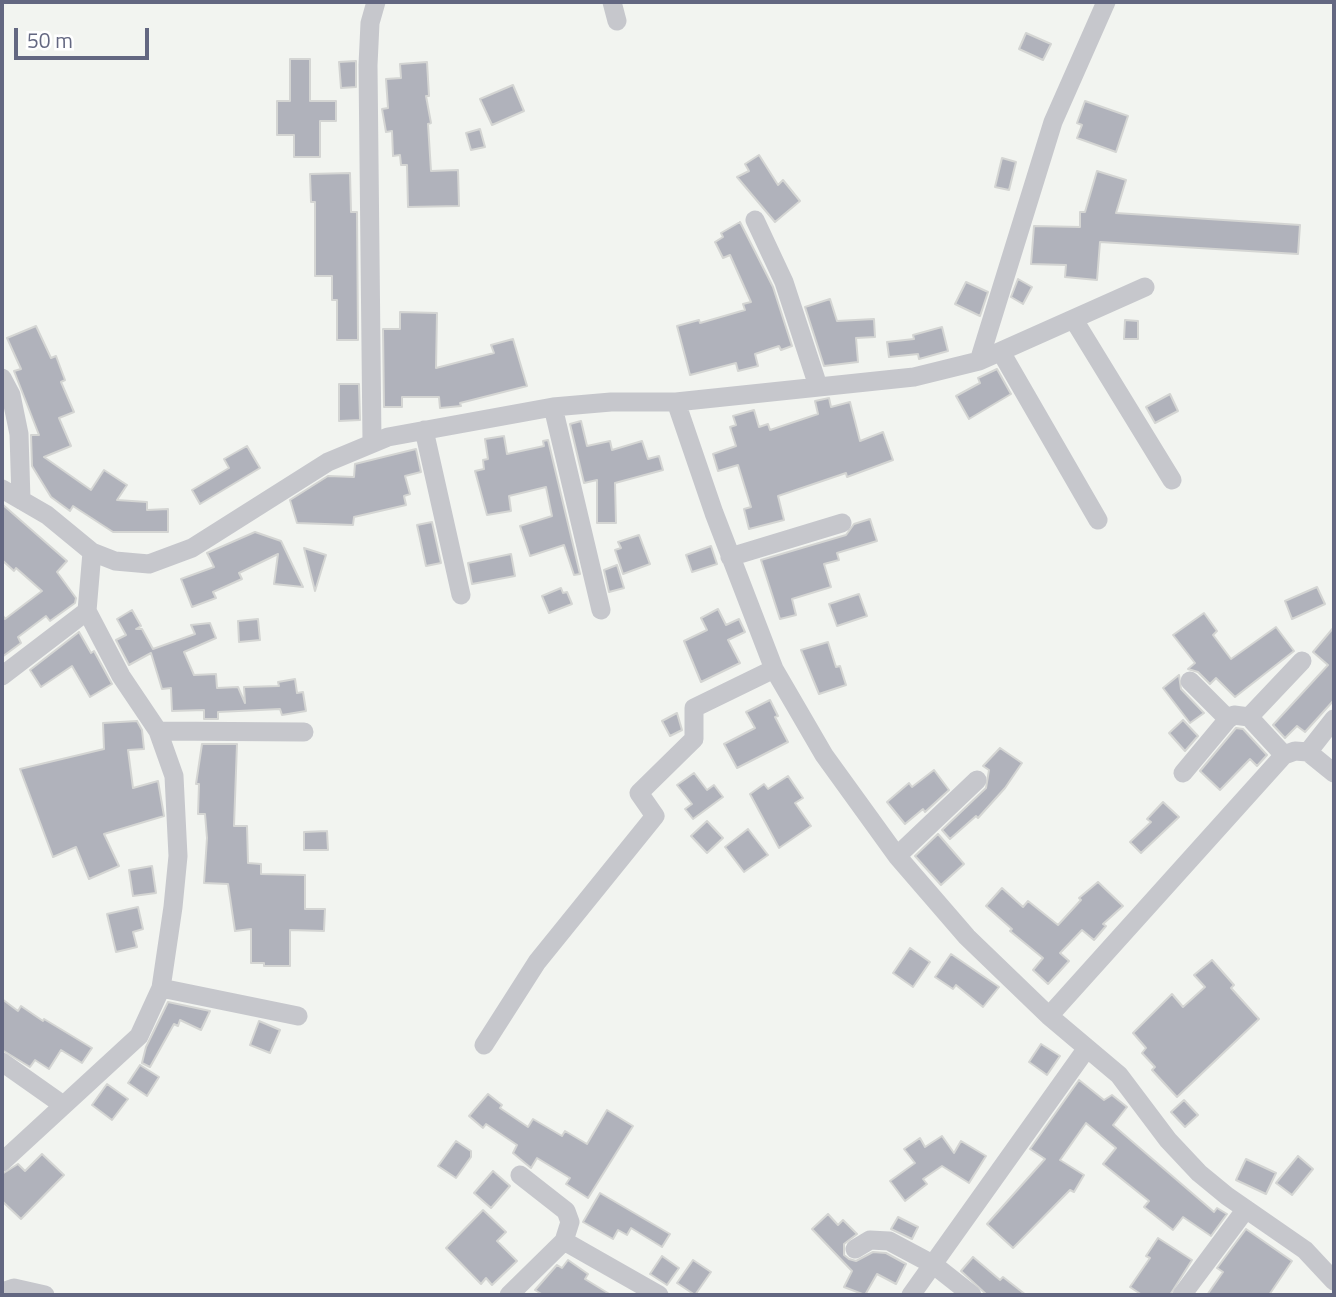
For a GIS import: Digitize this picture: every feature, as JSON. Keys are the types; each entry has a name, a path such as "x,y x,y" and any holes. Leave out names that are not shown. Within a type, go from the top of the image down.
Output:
{"street":[{"path":"372,442 368,65 370,23 376,2"},
{"path":"612,2 617,21"},
{"path":"979,361 1053,122 1106,2"},
{"path":"755,220 784,282 818,386"},
{"path":"2,489 47,515 92,552 134,564 166,559 192,548 328,463 372,442 553,407 611,402 676,402 914,377 979,361 1145,287"},
{"path":"1074,320 1172,480"},
{"path":"1001,352 1098,520"},
{"path":"2,378 11,396 19,434 21,500"},
{"path":"676,402 730,557 774,669 824,755 897,856 967,937 1049,1016 1119,1075 1191,1165 1246,1209 1305,1250 1334,1281"},
{"path":"553,407 601,610"},
{"path":"424,430 461,595"},
{"path":"730,557 842,523"},
{"path":"2,1162 139,1036 161,988 178,856 174,776 158,731 121,676 87,611 92,552"},
{"path":"2,676 87,611"},
{"path":"1250,717 1302,661"},
{"path":"484,1045 537,962 655,816 639,793 694,739 694,709 774,669"},
{"path":"1190,681 1228,719"},
{"path":"1182,773 1234,715 1250,717 1284,755"},
{"path":"1308,752 1334,719"},
{"path":"158,731 304,732"},
{"path":"1049,1016 1284,755 1295,751 1308,752 1334,773"},
{"path":"897,856 976,780"},
{"path":"161,988 298,1016"},
{"path":"911,1295 1087,1048"},
{"path":"2,1062 63,1105"},
{"path":"509,1295 564,1241 570,1222 566,1211 520,1175"},
{"path":"1182,1295 1246,1209"},
{"path":"855,1249 870,1240 883,1239 934,1265 972,1295"},
{"path":"564,1241 659,1295"},
{"path":"2,1292 14,1288 45,1295"}],"building":[{"path":"1026,33 1051,44 1043,60 1019,49"},
{"path":"290,59 310,59 310,101 336,101 336,121 320,121 320,157 294,157 294,135 277,135 277,101 290,101"},
{"path":"356,61 356,87 341,88 339,62"},
{"path":"427,62 429,96 426,96 431,123 428,124 431,171 458,170 459,206 408,207 407,165 401,165 400,155 393,156 392,131 386,132 382,109 388,108 386,79 401,78 400,64"},
{"path":"513,85 524,111 492,125 480,99"},
{"path":"1085,101 1128,116 1116,152 1077,138 1082,125 1077,123"},
{"path":"480,129 485,147 471,150 466,133"},
{"path":"759,155 778,185 783,180 800,201 775,222 737,177 749,171 745,164"},
{"path":"1002,158 1016,162 1009,190 995,187"},
{"path":"1097,171 1126,180 1116,213 1300,225 1298,254 1100,242 1097,280 1065,277 1066,265 1031,264 1034,226 1080,227 1080,212 1085,212"},
{"path":"350,173 351,212 357,212 358,340 337,340 337,300 332,300 332,276 315,276 315,202 311,202 310,174"},
{"path":"740,222 773,287 792,346 781,350 779,346 755,354 758,366 738,371 736,363 690,375 677,326 699,320 700,323 745,310 743,304 751,302 730,255 723,258 715,242 723,237 721,233"},
{"path":"1018,279 1032,287 1023,304 1011,297"},
{"path":"966,282 988,292 980,316 955,304"},
{"path":"830,299 837,321 874,319 875,337 856,338 858,362 824,366 805,307"},
{"path":"400,312 437,313 436,368 494,353 491,345 513,339 527,386 460,403 461,406 440,408 439,397 402,397 402,407 384,407 383,329 400,329"},
{"path":"1125,320 1138,321 1138,339 1124,339"},
{"path":"36,326 51,358 56,356 65,380 61,382 74,412 59,418 71,446 44,457 91,490 104,470 127,485 117,500 147,502 147,510 168,509 168,532 113,532 73,506 70,511 51,497 32,466 31,435 39,435 14,371 21,369 7,338"},
{"path":"942,327 948,351 919,359 918,354 889,357 887,342 914,339 913,335"},
{"path":"997,369 1011,394 969,419 956,396 980,383 978,378"},
{"path":"339,384 359,384 360,420 339,421"},
{"path":"1170,394 1178,411 1155,423 1146,407"},
{"path":"829,398 831,407 850,402 860,441 883,432 893,460 847,477 846,473 778,496 784,520 749,529 744,509 751,507 738,465 718,471 713,454 736,446 730,427 736,425 733,416 754,410 759,427 768,424 770,430 818,414 815,401"},
{"path":"581,421 587,446 610,441 612,450 642,441 648,459 659,456 663,470 615,483 616,523 597,523 597,480 584,483 570,424"},
{"path":"504,436 507,454 544,446 543,441 548,440 580,574 574,575 564,545 530,556 520,526 552,516 546,487 509,496 511,511 487,515 475,471 484,469 483,460 488,459 485,439"},
{"path":"247,446 260,468 200,504 192,490 229,468 224,459"},
{"path":"416,449 421,472 405,476 410,494 404,496 406,505 354,517 353,525 297,523 290,500 328,476 354,477 355,464"},
{"path":"2,504 67,561 57,572 76,598 75,603 50,621 46,616 18,637 21,643 2,657 2,614 5,619 42,591 16,568 14,571 2,560"},
{"path":"870,519 877,541 837,553 839,560 824,564 831,587 792,599 796,615 780,619 761,560 846,535 854,524"},
{"path":"432,522 441,563 426,566 417,525"},
{"path":"255,532 281,541 303,587 274,584 278,554 239,573 242,579 213,592 216,598 192,607 181,579 214,567 207,553"},
{"path":"639,535 650,564 623,574 615,550 621,548 618,542"},
{"path":"711,546 717,564 692,572 686,555"},
{"path":"304,548 326,555 315,591"},
{"path":"511,554 515,576 472,584 468,563"},
{"path":"617,565 624,588 609,592 604,570"},
{"path":"1317,587 1325,604 1292,619 1285,601"},
{"path":"561,588 563,593 567,592 572,604 549,613 542,596"},
{"path":"859,594 867,616 837,626 829,604"},
{"path":"718,609 726,625 739,619 745,632 728,640 740,663 701,682 684,641 707,630 701,618"},
{"path":"132,610 141,626 136,629 142,629 153,649 195,634 191,625 210,623 216,638 184,652 194,675 216,674 217,688 238,687 245,703 244,687 279,686 278,682 295,679 297,693 303,692 306,711 282,715 280,709 218,712 218,719 204,719 204,710 172,711 171,688 162,689 151,653 129,665 116,640 126,635 117,619"},
{"path":"1204,613 1217,631 1213,635 1231,659 1276,627 1294,651 1235,697 1216,678 1210,684 1198,672 1188,669 1195,663 1173,635"},
{"path":"258,619 260,640 239,642 238,621"},
{"path":"1334,627 1334,700 1305,732 1297,726 1285,738 1273,725 1328,665 1313,652"},
{"path":"79,632 91,653 94,651 112,684 90,697 72,666 41,687 30,670"},
{"path":"828,642 836,667 840,666 846,685 819,694 801,650"},
{"path":"1179,675 1181,689 1204,713 1190,723 1163,688"},
{"path":"770,700 778,716 775,717 788,742 737,768 724,744 755,728 746,712"},
{"path":"677,713 682,730 670,736 662,721"},
{"path":"1183,720 1198,736 1185,751 1169,733"},
{"path":"137,721 142,730 144,749 128,750 133,788 158,781 164,816 104,834 119,866 89,879 76,847 53,857 20,769 104,749 103,723"},
{"path":"1236,728 1243,729 1267,755 1257,766 1250,759 1220,790 1200,771"},
{"path":"202,744 237,744 234,826 247,826 248,863 261,864 261,874 305,875 305,909 325,909 324,931 290,930 290,966 251,963 251,929 235,931 228,884 204,883 207,838 205,814 198,814 199,784 196,784"},
{"path":"1000,748 1022,763 1005,788 978,818 976,816 950,839 942,830 986,788 989,770 983,766"},
{"path":"934,770 949,790 925,812 923,809 905,824 887,802 909,783 912,787"},
{"path":"694,773 707,790 714,785 723,797 693,819 685,809 692,804 677,785"},
{"path":"788,776 803,798 795,803 811,826 779,848 750,794 764,784 768,789"},
{"path":"1163,802 1179,817 1141,853 1130,842 1151,822 1147,819"},
{"path":"707,821 723,838 707,853 691,836"},
{"path":"748,829 768,855 744,872 725,847"},
{"path":"327,831 328,850 304,850 304,832"},
{"path":"938,834 964,864 941,885 915,856"},
{"path":"152,866 156,893 133,896 129,870"},
{"path":"1098,882 1123,906 1103,924 1106,926 1094,940 1082,930 1060,953 1069,961 1048,984 1033,970 1043,958 1010,931 1012,929 986,906 1002,888 1023,907 1028,901 1058,925 1081,900 1079,898"},
{"path":"138,907 143,929 133,932 137,947 116,952 107,914"},
{"path":"910,948 930,962 913,987 893,973"},
{"path":"951,954 999,987 983,1007 956,985 953,989 935,977"},
{"path":"1212,960 1234,985 1231,988 1259,1019 1177,1097 1152,1070 1155,1067 1142,1053 1146,1048 1133,1033 1172,994 1183,1007 1205,987 1194,975"},
{"path":"2,999 18,1011 21,1006 92,1048 82,1063 61,1050 49,1069 35,1060 30,1067 2,1050"},
{"path":"168,1002 210,1011 201,1030 180,1020 178,1026 174,1024 150,1067 142,1063 146,1047"},
{"path":"259,1021 280,1030 270,1053 250,1045"},
{"path":"1041,1044 1060,1056 1047,1075 1029,1062"},
{"path":"140,1065 159,1077 147,1096 128,1083"},
{"path":"1079,1080 1104,1100 1112,1095 1127,1107 1113,1125 1214,1212 1217,1208 1227,1214 1211,1236 1183,1217 1173,1230 1144,1207 1149,1201 1103,1164 1116,1148 1086,1123 1060,1160 1084,1175 1074,1192 1070,1190 1013,1248 987,1224 1045,1159 1030,1149"},
{"path":"107,1084 128,1099 112,1120 92,1105"},
{"path":"488,1094 502,1105 500,1108 528,1127 533,1119 562,1136 565,1131 587,1144 607,1110 633,1126 588,1198 566,1184 570,1178 537,1158 531,1168 513,1153 517,1145 486,1124 483,1128 469,1116"},
{"path":"1184,1100 1198,1115 1185,1127 1171,1112"},
{"path":"942,1136 954,1153 961,1141 986,1156 969,1183 942,1166 923,1179 927,1184 905,1201 890,1181 915,1163 904,1149 920,1138 925,1147"},
{"path":"456,1141 471,1151 471,1157 456,1178 438,1166"},
{"path":"42,1154 64,1175 21,1219 2,1201 2,1174 18,1164 25,1171"},
{"path":"1298,1156 1313,1169 1292,1195 1276,1183"},
{"path":"1246,1159 1276,1173 1266,1194 1236,1180"},
{"path":"493,1171 510,1186 491,1208 474,1193"},
{"path":"600,1193 670,1234 662,1247 631,1228 627,1235 618,1230 613,1239 583,1222"},
{"path":"483,1210 506,1232 497,1241 517,1261 492,1285 486,1278 481,1284 446,1248"},
{"path":"828,1214 838,1225 843,1220 857,1234 844,1244 844,1255 849,1259 856,1261 873,1252 886,1253 906,1264 896,1284 877,1274 865,1295 844,1287 852,1271 812,1229"},
{"path":"898,1217 918,1227 912,1239 891,1229"},
{"path":"1246,1229 1292,1261 1269,1295 1207,1295 1223,1272 1217,1268"},
{"path":"1158,1238 1192,1260 1170,1295 1142,1295 1130,1287 1150,1258 1146,1256"},
{"path":"662,1256 679,1268 667,1285 650,1274"},
{"path":"973,1257 1000,1280 1003,1277 1026,1295 987,1295 961,1271"},
{"path":"568,1260 588,1274 585,1279 611,1295 543,1295 535,1290 557,1265 562,1268"},
{"path":"693,1260 711,1272 695,1295 677,1283"}]}
